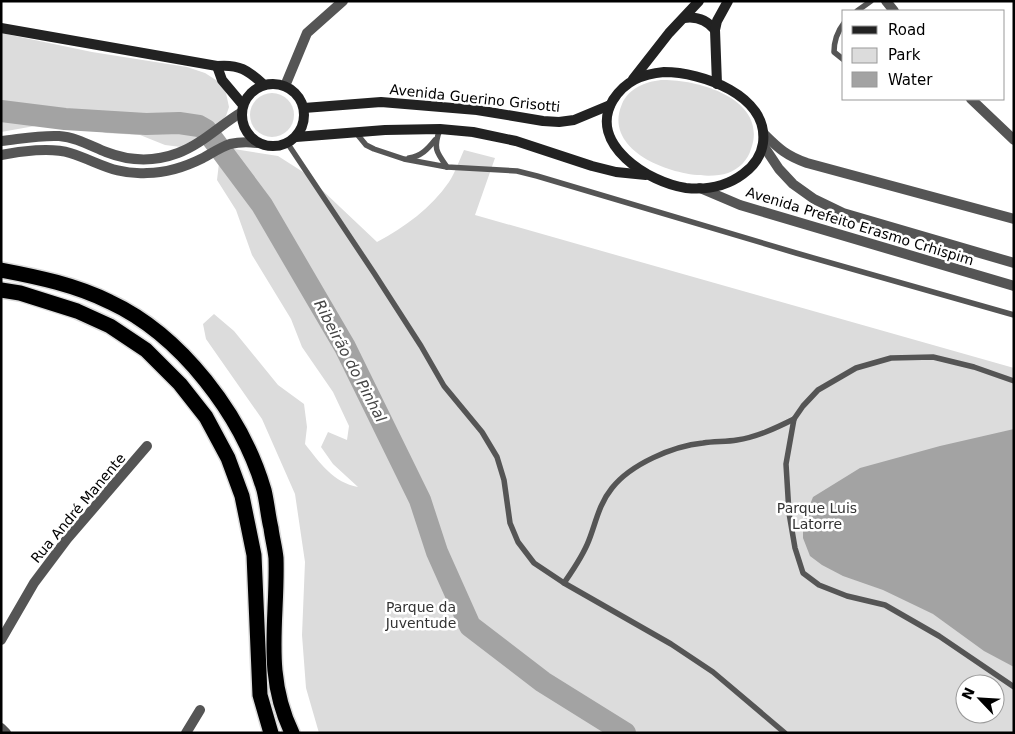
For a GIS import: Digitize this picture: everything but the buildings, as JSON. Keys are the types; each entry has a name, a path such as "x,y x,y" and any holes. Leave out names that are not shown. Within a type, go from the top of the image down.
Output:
{"highway":[{"path":"1,270 46,279 87,292 111,302 142,320 167,340 198,372 231,416 248,448 264,491 276,556 273,645 277,688 286,720 292,733"},
{"path":"1,290 20,293 78,311 110,326 146,350 180,384 206,417 228,458 242,496 254,555 260,695 271,733"}],"main road":[{"path":"633,79 652,73 674,72 717,84 736,93 748,102 760,118 764,134 759,158 750,169 735,180 717,186 685,188 651,176 637,168 622,156 612,142 608,130 610,105 622,88 633,79 660,44 699,1"},
{"path":"717,84 715,30 717,21 728,1"},
{"path":"684,18 701,19 710,24 715,30"},
{"path":"1,28 217,66 226,65 246,70 264,85"},
{"path":"217,66 222,80 243,109"},
{"path":"292,140 302,128 304,108 297,95 284,86 274,84 264,85 251,93 243,109 243,127 257,143 272,147 292,140 385,130 440,129 473,132 516,141 616,172 651,176"},
{"name":"Avenida Guerino Grisotti","path":"304,108 381,102 477,110 559,122 574,120 610,105"}],"street":[{"path":"284,86 307,33 343,1"},
{"path":"972,100 1014,140"},
{"path":"1,141 60,136 133,159 154,159 169,156 197,144 243,109"},
{"path":"764,134 790,157 1014,219"},
{"path":"1,155 44,151 69,152 111,169 150,174 179,168 201,159 228,144 241,142 257,143"},
{"name":"Avenida Prefeito Erasmo Crhispim","path":"763,146 792,184 814,199 843,213 1014,263"},
{"name":"Avenida Prefeito Erasmo Crhispim","path":"700,188 740,205 1014,286"},
{"name":"Rua André Manente","path":"1,640 34,583 67,538 148,446"},
{"path":"186,733 200,710"},
{"path":"1,728 6,733"}],"lane":[{"path":"858,10 871,1"},
{"path":"842,26 836,35 834,52 842,58"},
{"path":"440,129 436,140 437,152 447,168"},
{"path":"357,134 366,144 374,149 404,159 447,168 517,171 537,176 1014,315"},
{"path":"292,140 444,386 482,432 496,457 504,480 510,523 518,542 534,563 564,583 671,644 713,672 785,733"},
{"path":"404,159 418,156 436,140"},
{"path":"1014,382 974,367 933,357 890,358 856,368 818,390 803,406 794,419 786,464 789,514 794,548 803,573 819,585 847,596 885,605 939,636 1014,687"},
{"path":"564,583 576,567 603,501 613,486 632,472 656,456 674,449 701,443 737,440 760,434 794,419"}],"green space":[{"path":"1,33 92,52 187,67 205,73 219,82 226,93 229,107 226,116 218,125 181,147 165,145 140,135 106,133 63,121 1,132"},
{"path":"661,80 693,83 710,88 727,95 740,105 750,117 754,132 750,153 742,164 728,173 712,176 693,175 653,163 636,152 624,139 619,123 622,104 633,90 649,82"},
{"path":"276,93 288,99 293,106 293,124 288,131 281,136 268,137 260,134 253,127 250,111 253,103 260,96"},
{"name":"Parque Luis Latorre","path":"234,149 278,156 303,172 377,242 398,230 434,200 451,178 464,150 495,158 475,215 1014,368 1014,733 319,733 306,688 302,635 305,562 295,494 262,419 206,339 203,324 214,314 234,331 278,385 304,404 307,427 305,444 334,476 349,485 358,487 333,464 321,447 328,432 347,440 349,426 333,392 302,347 291,319 252,255 236,210 217,180 219,163"}],"water":[{"path":"1014,429 1014,667 984,651 933,614 883,590 843,576 810,556 803,538 803,522 813,497 860,468 940,446"}],"waterway":[{"name":"Ribeirão do Pinhal","path":"1,111 65,119 146,124 179,123 199,126 206,130 262,205 345,347 420,500 437,552 470,626 543,682 625,733"}],"park label":[{"name":"Parque da Juventude","path":"421,616"}]}
